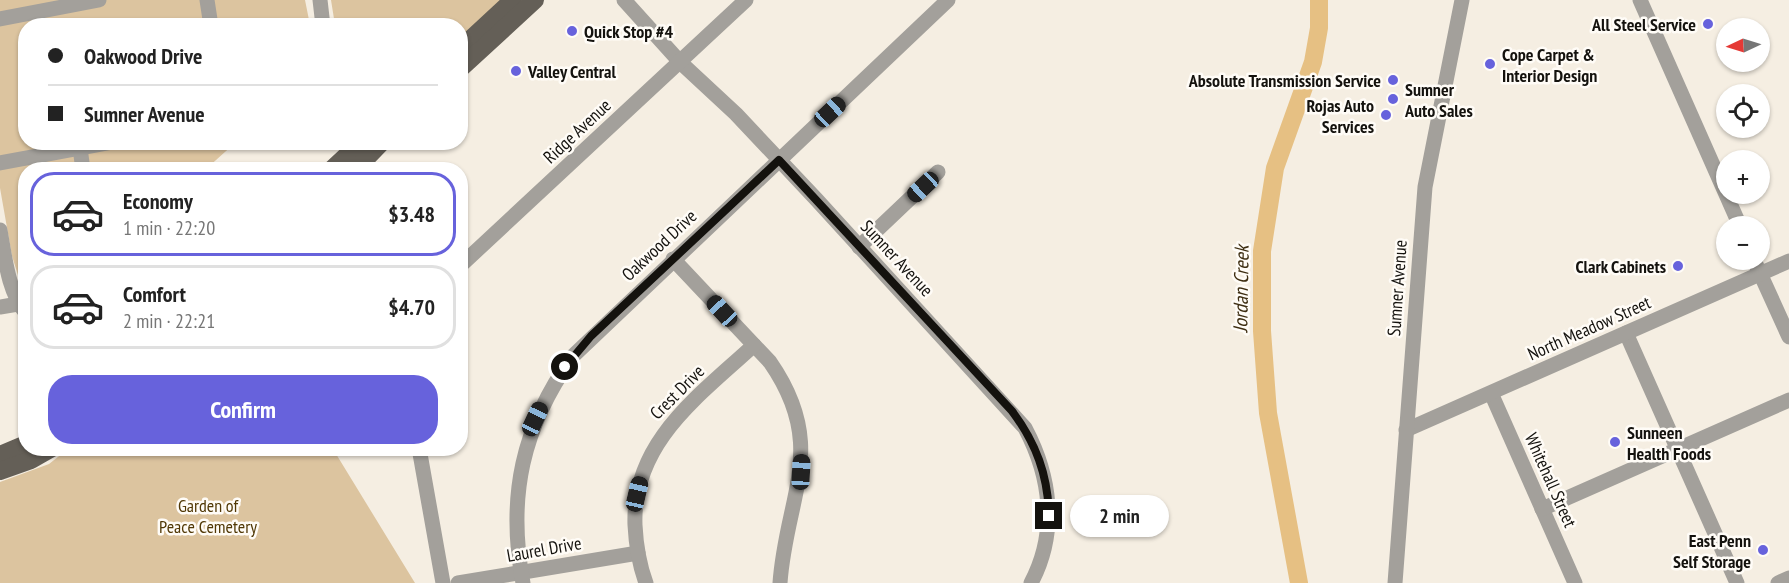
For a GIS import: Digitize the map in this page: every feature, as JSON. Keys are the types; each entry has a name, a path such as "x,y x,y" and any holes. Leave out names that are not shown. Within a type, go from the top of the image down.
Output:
{"main road":[{"path":"468,42 513,0"},
{"path":"468,62 535,0"},
{"path":"351,161 369,150"},
{"path":"0,455 18,447"},
{"path":"0,471 38,456"}],"street":[{"path":"0,19 99,0"},
{"path":"207,0 210,18"},
{"path":"320,0 321,18"},
{"name":"Sumner Avenue","path":"624,0 680,62 736,114 1012,411 1035,447 1045,477 1049,516 1043,553 1031,583"},
{"name":"Ridge Avenue","path":"468,259 746,0"},
{"name":"Oakwood Drive","path":"522,578 516,521 519,483 529,436 547,394 573,356 591,336 948,0"},
{"path":"1640,0 1736,216"},
{"name":"Sumner Avenue","path":"1395,583 1425,187 1464,1"},
{"path":"0,163 69,150"},
{"path":"860,247 938,172"},
{"path":"0,230 18,295"},
{"path":"673,259 770,362 788,391 801,440 801,472 784,551 780,583"},
{"name":"North Meadow Street","path":"1770,264 1789,261"},
{"name":"North Meadow Street","path":"1406,430 1626,333 1749,270"},
{"path":"1759,270 1789,337"},
{"path":"0,307 18,309"},
{"path":"1626,333 1737,583"},
{"name":"Crest Drive","path":"646,583 638,553 635,516 637,494 652,448 672,421 754,345"},
{"name":"Whitehall Street","path":"1491,393 1575,583"},
{"path":"1542,509 1789,400"},
{"path":"420,456 443,583"},
{"name":"Laurel Drive","path":"458,583 522,578 638,553"},
{"path":"1778,583 1789,578"}],"green space":[{"path":"0,0 305,0 309,18 18,18 18,150 227,150 214,162 18,162 18,275 12,256 0,188"},
{"path":"331,0 501,0 468,31 468,18 334,18"},
{"name":"Garden of Peace Cemetery","path":"59,456 337,456 415,583 0,583 0,482 49,464"}],"waterway":[{"name":"Jordan Creek","path":"1299,583 1268,413 1262,331 1262,251 1275,168 1313,62 1319,28 1319,0"}],"place":[{"name":"All Steel Service","path":"1708,24"},
{"name":"Quick Stop #4","path":"572,31"},
{"name":"Cope Carpet & Interior Design","path":"1490,64"},
{"name":"Valley Central","path":"516,71"},
{"name":"Absolute Transmission Service","path":"1393,80"},
{"name":"Sumner Auto Sales","path":"1393,99"},
{"name":"Rojas Auto Services","path":"1386,115"},
{"name":"Clark Cabinets","path":"1678,266"},
{"name":"Sunneen Health Foods","path":"1615,442"},
{"name":"East Penn Self Storage","path":"1763,550"}],"route":[{"path":"565,367 591,336 779,160 1012,411 1025,428 1041,461 1049,516"}]}
